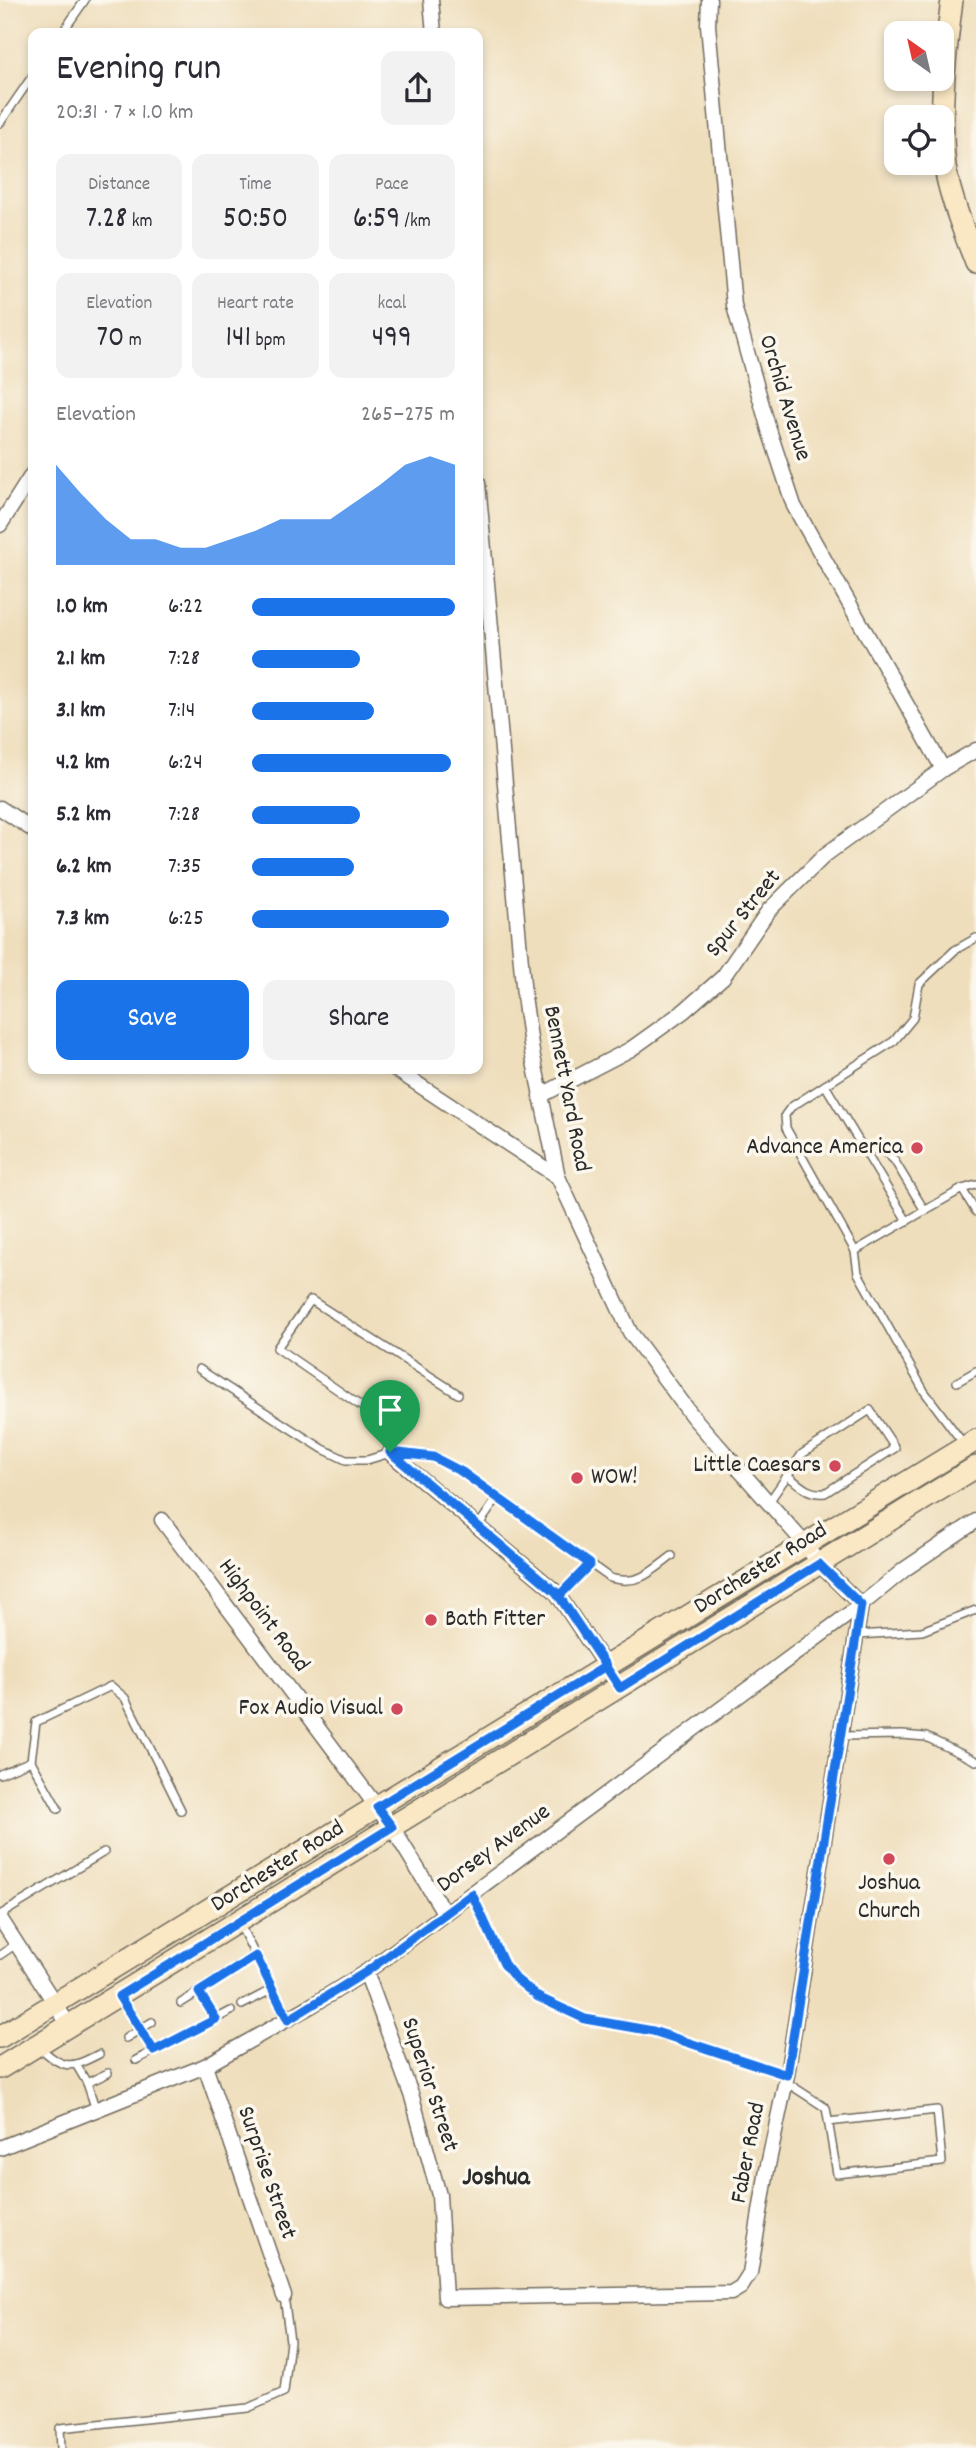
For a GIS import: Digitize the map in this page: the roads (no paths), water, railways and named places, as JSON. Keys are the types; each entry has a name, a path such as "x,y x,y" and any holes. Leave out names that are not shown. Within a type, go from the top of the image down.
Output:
{"main road":[{"path":"952,0 942,85 945,168 976,262"},
{"name":"Dorchester Road","path":"0,2037 971,1443"},
{"name":"Dorchester Road","path":"0,2068 976,1467"}],"street":[{"path":"430,0 433,28"},
{"name":"Orchid Avenue","path":"709,0 708,25 734,306 769,430 794,506 943,769"},
{"path":"0,525 28,481"},
{"name":"Bennett Yard Road","path":"483,539 524,996 540,1096 558,1177 630,1332 693,1417 805,1544 819,1564 861,1605"},
{"name":"Spur Street","path":"540,1096 631,1049 684,1011 723,976 769,910 825,855 943,769 976,750"},
{"path":"0,808 28,827"},
{"path":"403,1074 558,1177"},
{"path":"390,1452 559,1596 620,1688"},
{"name":"Highpoint Road","path":"162,1520 392,1827 445,1913"},
{"name":"Dorsey Avenue","path":"0,2148 205,2066 288,2020 366,1972 861,1605 905,1569 976,1521"},
{"name":"Faber Road","path":"444,2298 731,2293 741,2287 750,2273 786,2078 861,1605"},
{"path":"0,1916 71,2026"},
{"name":"Superior Street","path":"366,1972 412,2097 439,2195 444,2298"},
{"name":"Surprise Street","path":"205,2066 284,2296"}],"lane":[{"path":"65,28 85,0"},
{"path":"0,123 28,82"},
{"path":"971,1443 924,1391 858,1273 855,1251 786,1128 785,1115 791,1107 894,1041 913,1018 919,984 955,950 976,938"},
{"path":"825,1085 907,1222"},
{"path":"862,1146 885,1152 894,1160 925,1211"},
{"path":"855,1251 962,1189 976,1185"},
{"path":"962,1189 976,1212"},
{"path":"390,1452 385,1430 371,1413 277,1348 311,1300 458,1394"},
{"path":"199,1369 323,1449 346,1460 367,1460 390,1452 433,1457 462,1472 610,1578 625,1582 638,1579 672,1556"},
{"path":"957,1382 976,1371"},
{"path":"768,1503 787,1475 802,1454 870,1409 895,1448 825,1493 808,1492 787,1475"},
{"path":"477,1526 498,1497"},
{"path":"559,1596 590,1564"},
{"path":"857,1635 922,1631 976,1610"},
{"path":"58,1809 31,1761 36,1722 111,1686 125,1698 181,1810"},
{"path":"842,1736 926,1737 976,1761"},
{"path":"0,1774 31,1761"},
{"path":"0,1916 104,1852"},
{"path":"472,1894 504,1964 516,1979 538,1997 585,2019 653,2031 786,2078 826,2108 828,2122 837,2174 942,2162 937,2110 828,2122"},
{"path":"239,1922 288,2020"},
{"path":"0,1955 17,1944"},
{"path":"181,2003 256,1956"},
{"path":"242,2005 272,1989"},
{"path":"199,1992 216,2019"},
{"path":"119,1996 154,2051"},
{"path":"136,2060 231,2011"},
{"path":"126,2038 152,2022"},
{"path":"38,2046 58,2064 77,2066 99,2054"},
{"path":"77,2066 87,2083 96,2109"},
{"path":"87,2083 108,2073"},
{"path":"61,2448 60,2428 248,2409 284,2392 290,2341 284,2296"}],"place":[{"name":"Advance America","path":"917,1148"},
{"name":"Little Caesars","path":"835,1466"},
{"name":"WOW!","path":"577,1478"},
{"name":"Bath Fitter","path":"431,1620"},
{"name":"Fox Audio Visual","path":"397,1709"},
{"name":"Joshua Church","path":"889,1859"}],"district":[{"name":"Joshua","path":"496,2178"}]}
